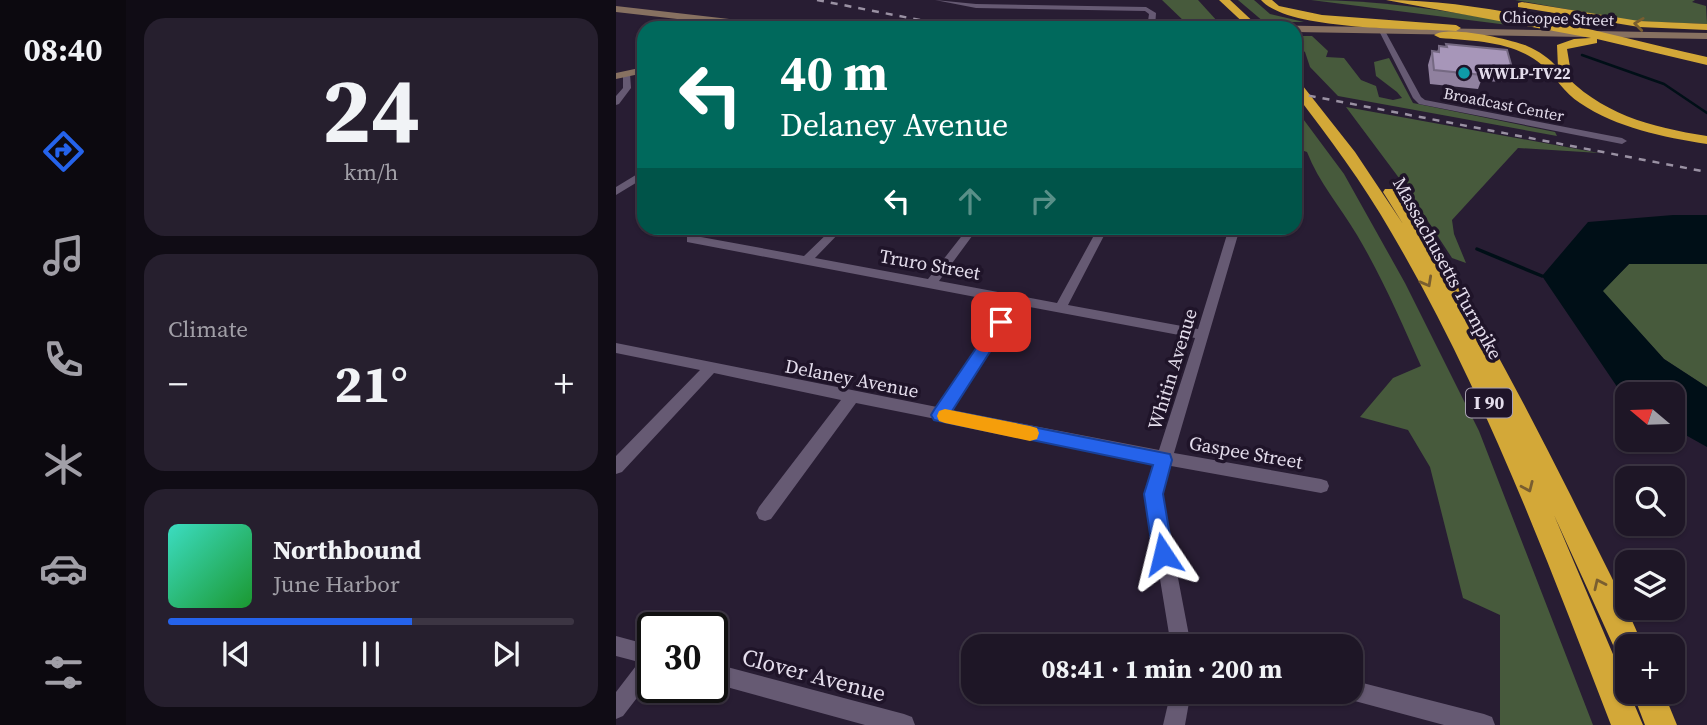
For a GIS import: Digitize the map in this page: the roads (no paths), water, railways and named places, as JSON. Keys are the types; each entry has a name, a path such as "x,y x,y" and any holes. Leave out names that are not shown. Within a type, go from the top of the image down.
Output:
{"highway":[{"path":"1212,0 1240,21"},
{"path":"1224,0 1243,21"},
{"path":"1266,0 1275,10 1308,18 1513,32 1535,38 1580,87 1617,110 1658,124 1707,133"},
{"path":"1391,0 1489,13"},
{"path":"1413,0 1660,49 1707,52"},
{"path":"1454,0 1707,52"},
{"path":"1513,4 1639,24 1707,27"},
{"path":"1559,27 1707,72"},
{"path":"1595,28 1707,52"},
{"path":"1440,35 1488,40 1522,49 1546,62 1574,93 1601,109 1653,129 1707,140"},
{"path":"1564,67 1560,51 1563,46 1579,41 1604,41"},
{"name":"Massachusetts Turnpike","path":"1309,94 1377,172 1421,239 1483,345 1539,453 1622,634"},
{"name":"Massachusetts Turnpike","path":"1309,94 1388,214 1460,345 1541,517 1627,725"},
{"path":"1652,704 1661,725"}],"main road":[{"path":"616,9 717,21"},
{"name":"Chicopee Street","path":"1302,29 1707,36"},
{"name":"Chicopee Street","path":"1302,32 1381,31 1604,41 1707,52"}],"street":[{"path":"938,0 976,6 1143,9 1153,13 1152,21"},
{"name":"Broadcast Center","path":"1381,31 1417,98 1422,102 1622,141"},
{"path":"616,102 627,88 621,75"},
{"path":"616,192 637,178"},
{"name":"Truro Street","path":"696,235 691,239 1203,335"},
{"path":"806,261 832,235"},
{"path":"931,284 968,235"},
{"path":"1061,307 1099,235"},
{"name":"Whitin Avenue","path":"1179,634 1154,494 1233,235"},
{"path":"940,415 1016,299"},
{"name":"Delaney Avenue","path":"616,348 1163,460"},
{"path":"616,467 710,369"},
{"path":"765,513 851,398"},
{"name":"Gaspee Street","path":"1163,460 1321,486"},
{"path":"616,646 637,653"},
{"name":"Clover Avenue","path":"728,677 904,725"},
{"path":"616,709 637,680"},
{"path":"1363,693 1484,725"},
{"path":"1174,725 1178,704"}],"waterway":[{"path":"1582,55 1664,84 1707,113"},
{"path":"1477,249 1542,276"}],"railway":[{"path":"817,0 925,21"},
{"path":"1302,94 1707,172"}],"place":[{"name":"WWLP-TV22","path":"1464,73"}]}
